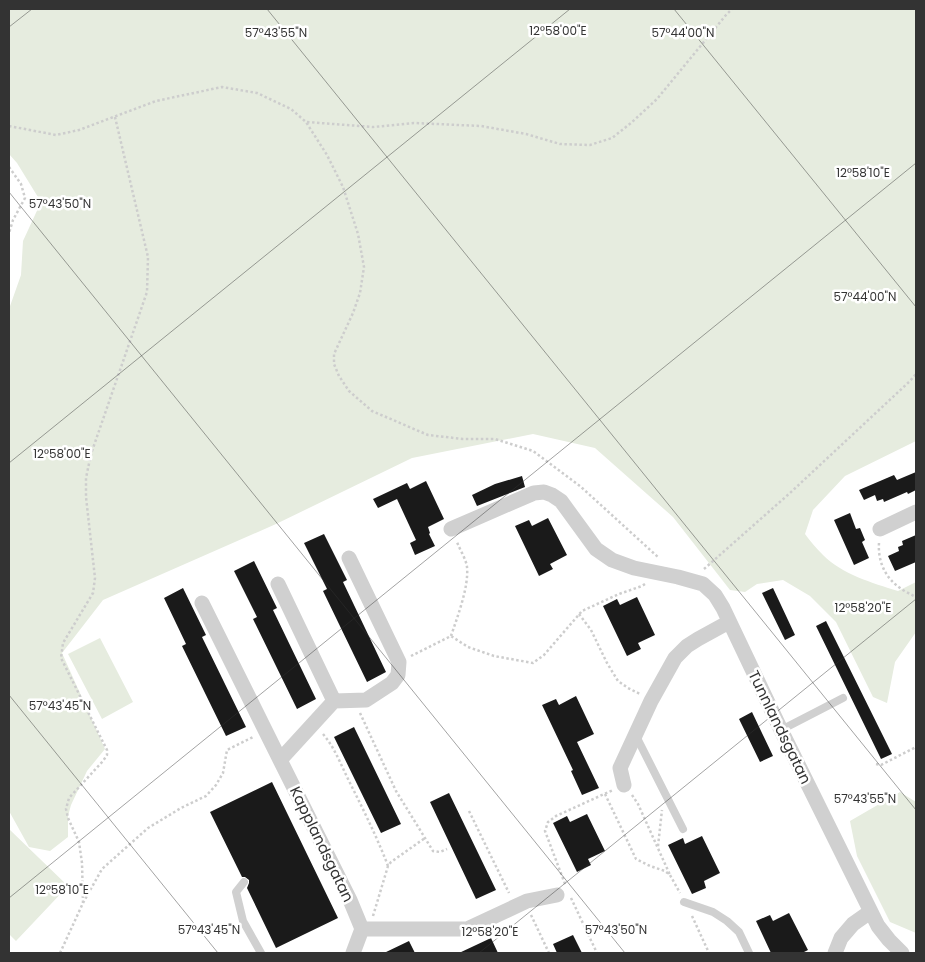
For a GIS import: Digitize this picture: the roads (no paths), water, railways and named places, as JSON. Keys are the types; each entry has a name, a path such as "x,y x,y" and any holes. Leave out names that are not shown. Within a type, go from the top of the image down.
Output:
{"street":[{"name":"Tunnlandsgatan","path":"451,529 534,493 544,492 561,500 596,549 612,560 634,568 657,566 703,584 711,591 723,608 870,912 878,926 902,953"},
{"path":"880,529 916,512"},
{"path":"280,760 334,701 366,700 392,683 398,675 399,662 349,558"},
{"path":"278,584 334,701"},
{"name":"Kapplandsgatan","path":"202,603 365,929"},
{"path":"624,785 620,768 675,658 687,646 729,622"},
{"path":"353,953 365,929 467,929 528,901 556,895"},
{"path":"835,953 841,938 853,924 870,912"}],"lane":[{"path":"781,730 844,698"},
{"path":"636,736 683,829"},
{"path":"244,882 236,892 243,921 261,953"},
{"path":"684,902 713,912 727,921 739,932 749,953"}]}
